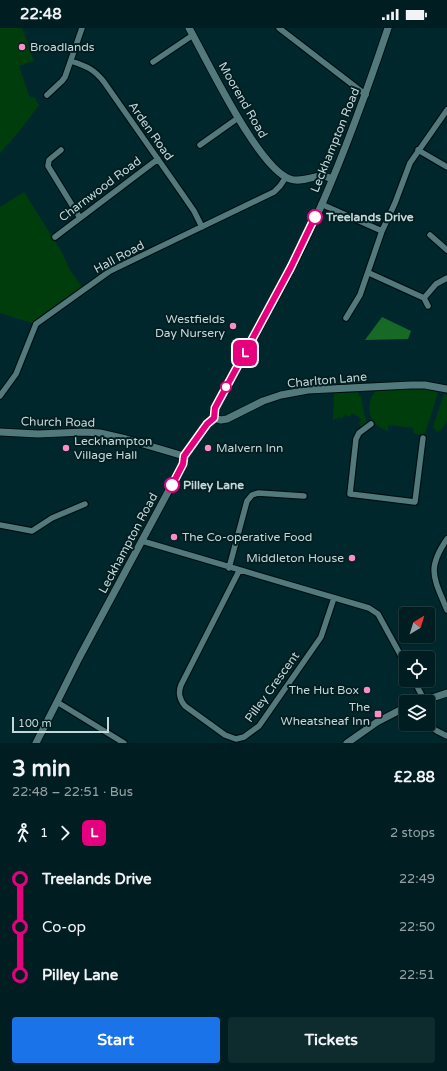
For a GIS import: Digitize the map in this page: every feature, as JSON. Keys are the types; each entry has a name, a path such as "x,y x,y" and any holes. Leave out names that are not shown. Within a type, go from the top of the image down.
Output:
{"street":[{"path":"47,95 62,81 71,61 80,28"},
{"path":"278,28 366,95"},
{"name":"Leckhampton Road","path":"36,743 79,658 183,464 184,456 207,424 214,418 215,408 291,267 332,179 366,95 388,28"},
{"path":"154,62 191,31"},
{"name":"Moorend Road","path":"191,31 238,118 261,152 278,173 286,177"},
{"name":"Arden Road","path":"71,61 89,68 98,75 194,211 202,227"},
{"path":"346,318 360,296 382,231 395,203 410,163 447,110"},
{"path":"200,145 238,118"},
{"path":"61,150 49,160 48,166 80,218"},
{"path":"418,150 447,167"},
{"name":"Charnwood Road","path":"56,237 158,159"},
{"path":"286,177 292,180 302,180 324,176 332,179"},
{"name":"Hall Road","path":"0,396 16,374 36,324 110,271 274,192 286,177"},
{"path":"321,204 382,231"},
{"path":"430,235 447,250"},
{"path":"369,273 424,298 428,306"},
{"path":"424,298 436,284 447,278"},
{"name":"Charlton Lane","path":"214,418 221,420 227,419 263,401 281,395 308,390 410,385 425,385 447,389"},
{"path":"371,424 359,434 356,439 350,494 415,502 423,438"},
{"name":"Church Road","path":"0,432 38,434 84,432 100,433 184,456"},
{"path":"229,568 249,498 258,492 304,496"},
{"path":"0,525 32,531 52,518 85,504"},
{"path":"447,539 436,555 434,570 436,582 447,610"},
{"path":"142,541 229,568 369,608 378,614 399,652"},
{"name":"Pilley Crescent","path":"240,571 181,685 179,692 185,706 225,735 232,738 244,737 259,726 321,637 334,598"},
{"path":"435,697 447,693"},
{"path":"57,702 124,743"},
{"path":"346,743 377,722 399,711"},
{"path":"435,730 447,736"}],"green space":[{"path":"0,28 22,28 34,61 19,66 30,99 34,97 39,105 0,153"},
{"path":"24,192 61,251 70,270 84,290 36,324 0,313 0,207"},
{"path":"382,317 411,331 408,339 365,340"},
{"path":"426,387 438,393 425,433 422,435 413,433 414,428 388,425 388,431 381,428 372,419 369,407 370,401 377,389"},
{"path":"358,392 359,396 361,396 367,422 365,427 360,426 359,423 362,419 352,413 349,417 345,414 342,419 340,417 333,420 334,393"},
{"path":"444,394 447,396 447,421 441,430 437,432 433,427"}],"bus line":[{"name":"L","path":"172,485 183,464 184,456 190,450 207,424 214,418 215,408 291,267 315,217"}],"place":[{"name":"Broadlands","path":"22,47"},
{"name":"Treelands Drive","path":"315,217"},
{"name":"Westfields Day Nursery","path":"233,326"},
{"name":"Leckhampton Village Hall","path":"66,448"},
{"name":"Malvern Inn","path":"208,448"},
{"name":"Pilley Lane","path":"172,485"},
{"name":"The Co-operative Food","path":"174,537"},
{"name":"Middleton House","path":"352,558"},
{"name":"The Hut Box","path":"367,690"},
{"name":"The Wheatsheaf Inn","path":"378,714"}]}
